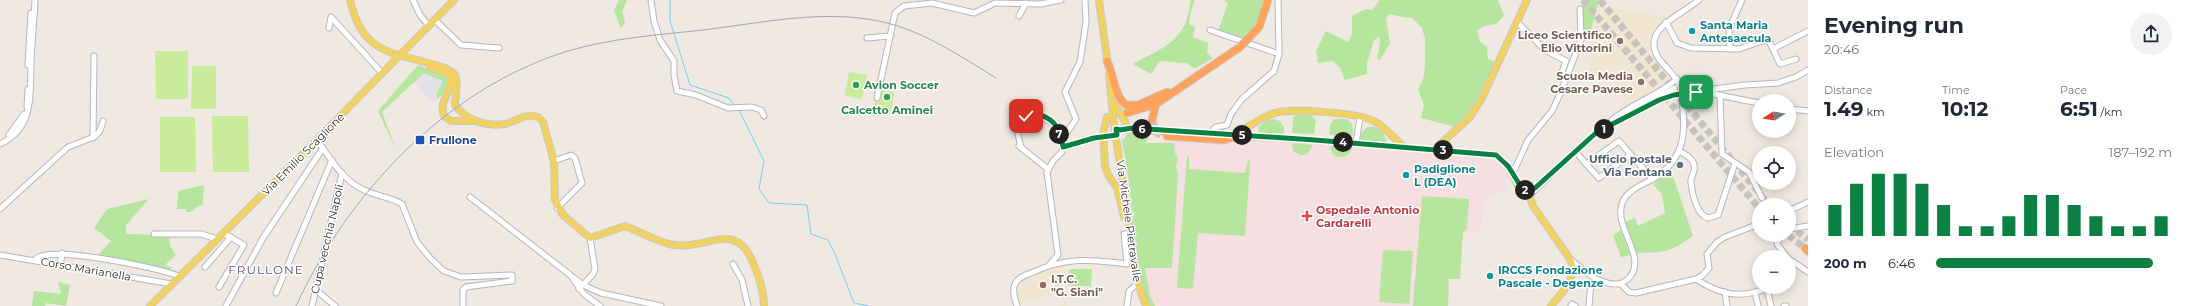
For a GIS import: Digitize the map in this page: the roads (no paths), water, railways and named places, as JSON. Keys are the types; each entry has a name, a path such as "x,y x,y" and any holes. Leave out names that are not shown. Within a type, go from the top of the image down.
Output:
{"highway":[{"path":"1125,121 1156,104 1240,47 1259,27 1268,0"},
{"path":"1107,61 1114,77 1118,97 1126,105 1138,105 1180,87"},
{"path":"1152,120 1156,104"},
{"path":"1167,136 1224,140 1240,135"}],"main road":[{"path":"350,0 357,25 364,35 379,46 400,56 447,69 454,74 456,80 455,105"},
{"name":"Via Emilio Scaglione","path":"150,306 317,140 454,0"},
{"name":"Via Michele Pietravalle","path":"1099,0 1130,233 1138,284 1146,306"},
{"path":"1434,150 1470,117 1482,98 1527,0"},
{"path":"423,62 448,74 451,78 450,88 443,101 443,112 448,119 504,124 524,116 538,117 543,122 554,160 555,200 557,208 572,224 590,238 625,226 674,245 690,246 722,239 736,240 747,250 752,260 764,292 764,306"},
{"path":"1113,100 1125,121"},
{"path":"443,101 448,101 455,105 462,115 475,121"},
{"path":"1115,121 1120,118 1125,121 1211,132 1235,133 1249,128 1265,116 1285,111 1360,117 1372,120 1392,135 1404,147"},
{"path":"1106,117 1103,134 1105,166 1108,175 1115,184 1124,217 1129,224"},
{"path":"1117,132 1125,121"},
{"path":"1125,121 1240,135 1389,145 1496,155 1504,161 1513,173 1533,206 1570,259 1573,270 1571,280 1552,305"},
{"path":"1389,145 1392,143 1392,135"}],"street":[{"path":"0,141 17,126 24,116 27,106 32,0"},
{"path":"0,144 19,130 31,104 35,0"},
{"path":"413,0 429,26"},
{"path":"650,0 654,21 660,40 674,61 674,75 677,90 696,95 728,108 752,107 761,110 764,116"},
{"path":"877,98 894,13 904,6 936,3 974,13 992,4 1040,4 1061,0"},
{"path":"1050,264 1058,255 1048,187 1048,169 1076,119 1066,92 1080,62 1086,22 1085,0"},
{"path":"1211,132 1216,127 1227,125 1231,114 1242,100 1272,74 1278,54 1278,0"},
{"path":"1570,259 1586,273 1601,281 1611,284 1621,284 1631,275 1635,263 1622,225 1621,208 1623,201 1631,191 1667,168 1679,151 1684,135 1685,123 1680,86 1677,79 1655,52 1654,42 1656,33 1666,22 1699,0"},
{"path":"1730,49 1729,29 1742,0"},
{"path":"1019,16 1026,3"},
{"path":"1513,173 1528,140 1552,111 1582,40 1580,9"},
{"path":"329,28 330,18 333,17 382,73"},
{"path":"435,20 461,45 499,48"},
{"path":"1517,22 1545,50 1566,61 1562,72 1566,77"},
{"path":"1666,22 1675,40 1684,47 1730,49 1745,48 1768,39 1780,64 1796,59"},
{"path":"1210,30 1278,54"},
{"path":"1773,49 1808,31"},
{"path":"867,38 890,36"},
{"path":"93,138 94,56"},
{"path":"1597,132 1623,115 1675,88 1707,90 1786,82 1808,70"},
{"path":"1525,192 1535,188 1597,132 1668,87 1677,79"},
{"path":"1707,90 1718,95"},
{"path":"1623,115 1674,95 1696,92 1752,102"},
{"path":"1718,95 1722,154 1749,172 1762,198"},
{"path":"1796,110 1808,111"},
{"path":"1048,169 1018,146 1017,130 1027,115 1036,113 1055,125 1063,144"},
{"path":"1356,143 1360,117"},
{"path":"1,206 68,146 93,138 100,131 103,121"},
{"path":"1063,144 1109,136 1117,132"},
{"path":"317,140 342,173 355,185 373,194 402,204 417,242 444,271 461,277 512,275 512,281 466,287 463,290 463,306"},
{"path":"1586,164 1619,142 1652,179"},
{"path":"226,306 263,238 323,148"},
{"path":"1575,151 1600,178 1630,155"},
{"path":"1679,151 1691,158 1694,163 1694,172 1690,183 1700,213 1708,218 1718,215 1736,163"},
{"path":"554,160 571,156 575,158 582,183 557,208"},
{"path":"276,293 332,160"},
{"name":"Cupa vecchia Napoli","path":"312,306 342,173"},
{"path":"470,197 572,277 591,299 600,306"},
{"path":"1796,208 1808,202"},
{"path":"1796,229 1808,226"},
{"path":"1621,284 1629,292 1636,293 1696,279 1702,276 1709,268 1707,254 1717,242 1752,227"},
{"path":"219,287 244,246 223,233"},
{"path":"1017,306 1013,292 1016,282 1020,278 1050,264 1071,260 1100,260 1127,264 1124,234 1130,233"},
{"path":"154,234 201,234 217,239"},
{"path":"205,267 231,237"},
{"path":"581,287 593,274 595,269 590,238"},
{"path":"60,266 62,253"},
{"path":"35,260 39,256 62,253 151,268 176,275"},
{"name":"Corso Marianella","path":"0,255 172,284"},
{"path":"733,264 742,280 748,306"},
{"path":"1796,264 1808,272"},
{"path":"1696,279 1725,292 1739,296 1752,293"},
{"path":"1589,306 1592,283 1595,281 1601,281"},
{"path":"1127,306 1129,291 1138,284"},
{"path":"581,287 661,306"},
{"path":"316,290 334,306"},
{"path":"591,299 596,297 597,292"},
{"path":"1725,292 1727,306"},
{"path":"1755,294 1758,306"},
{"path":"1768,294 1772,306"},
{"path":"1571,306 1572,304 1575,306"}],"waterway":[{"path":"670,0 670,21 690,85 729,98 735,106"},
{"path":"739,110 764,161 759,189 769,203 807,205 811,234 828,240 854,303 869,306"}],"tunnel":[{"path":"1583,0 1752,200"},
{"path":"1600,0 1763,198"},
{"path":"1152,120 1158,134 1167,136"},
{"path":"1796,230 1808,240"},
{"path":"1796,241 1805,248"}],"railway":[{"path":"296,306 318,264 343,224 373,185 406,150 442,118 482,91 524,68 568,51 601,43 652,35 807,17 833,16 884,22 909,30 954,52 996,78"}],"place":[{"name":"Santa Maria Antesaecula","path":"1692,31"},
{"name":"Liceo Scientifico Elio Vittorini","path":"1620,41"},
{"name":"Scuola Media Cesare Pavese","path":"1641,82"},
{"name":"Avion Soccer","path":"856,85"},
{"name":"Calcetto Aminei","path":"887,97"},
{"name":"Frullone","path":"420,140"},
{"name":"Ufficio postale Via Fontana","path":"1680,165"},
{"name":"Padiglione L (DEA)","path":"1406,175"},
{"name":"Ospedale Antonio Cardarelli","path":"1307,216"},
{"name":"IRCCS Fondazione Pascale - Degenze","path":"1490,276"},
{"name":"I.T.C. \"G. Siani\"","path":"1043,285"}],"district":[{"name":"FRULLONE","path":"266,270"}]}
